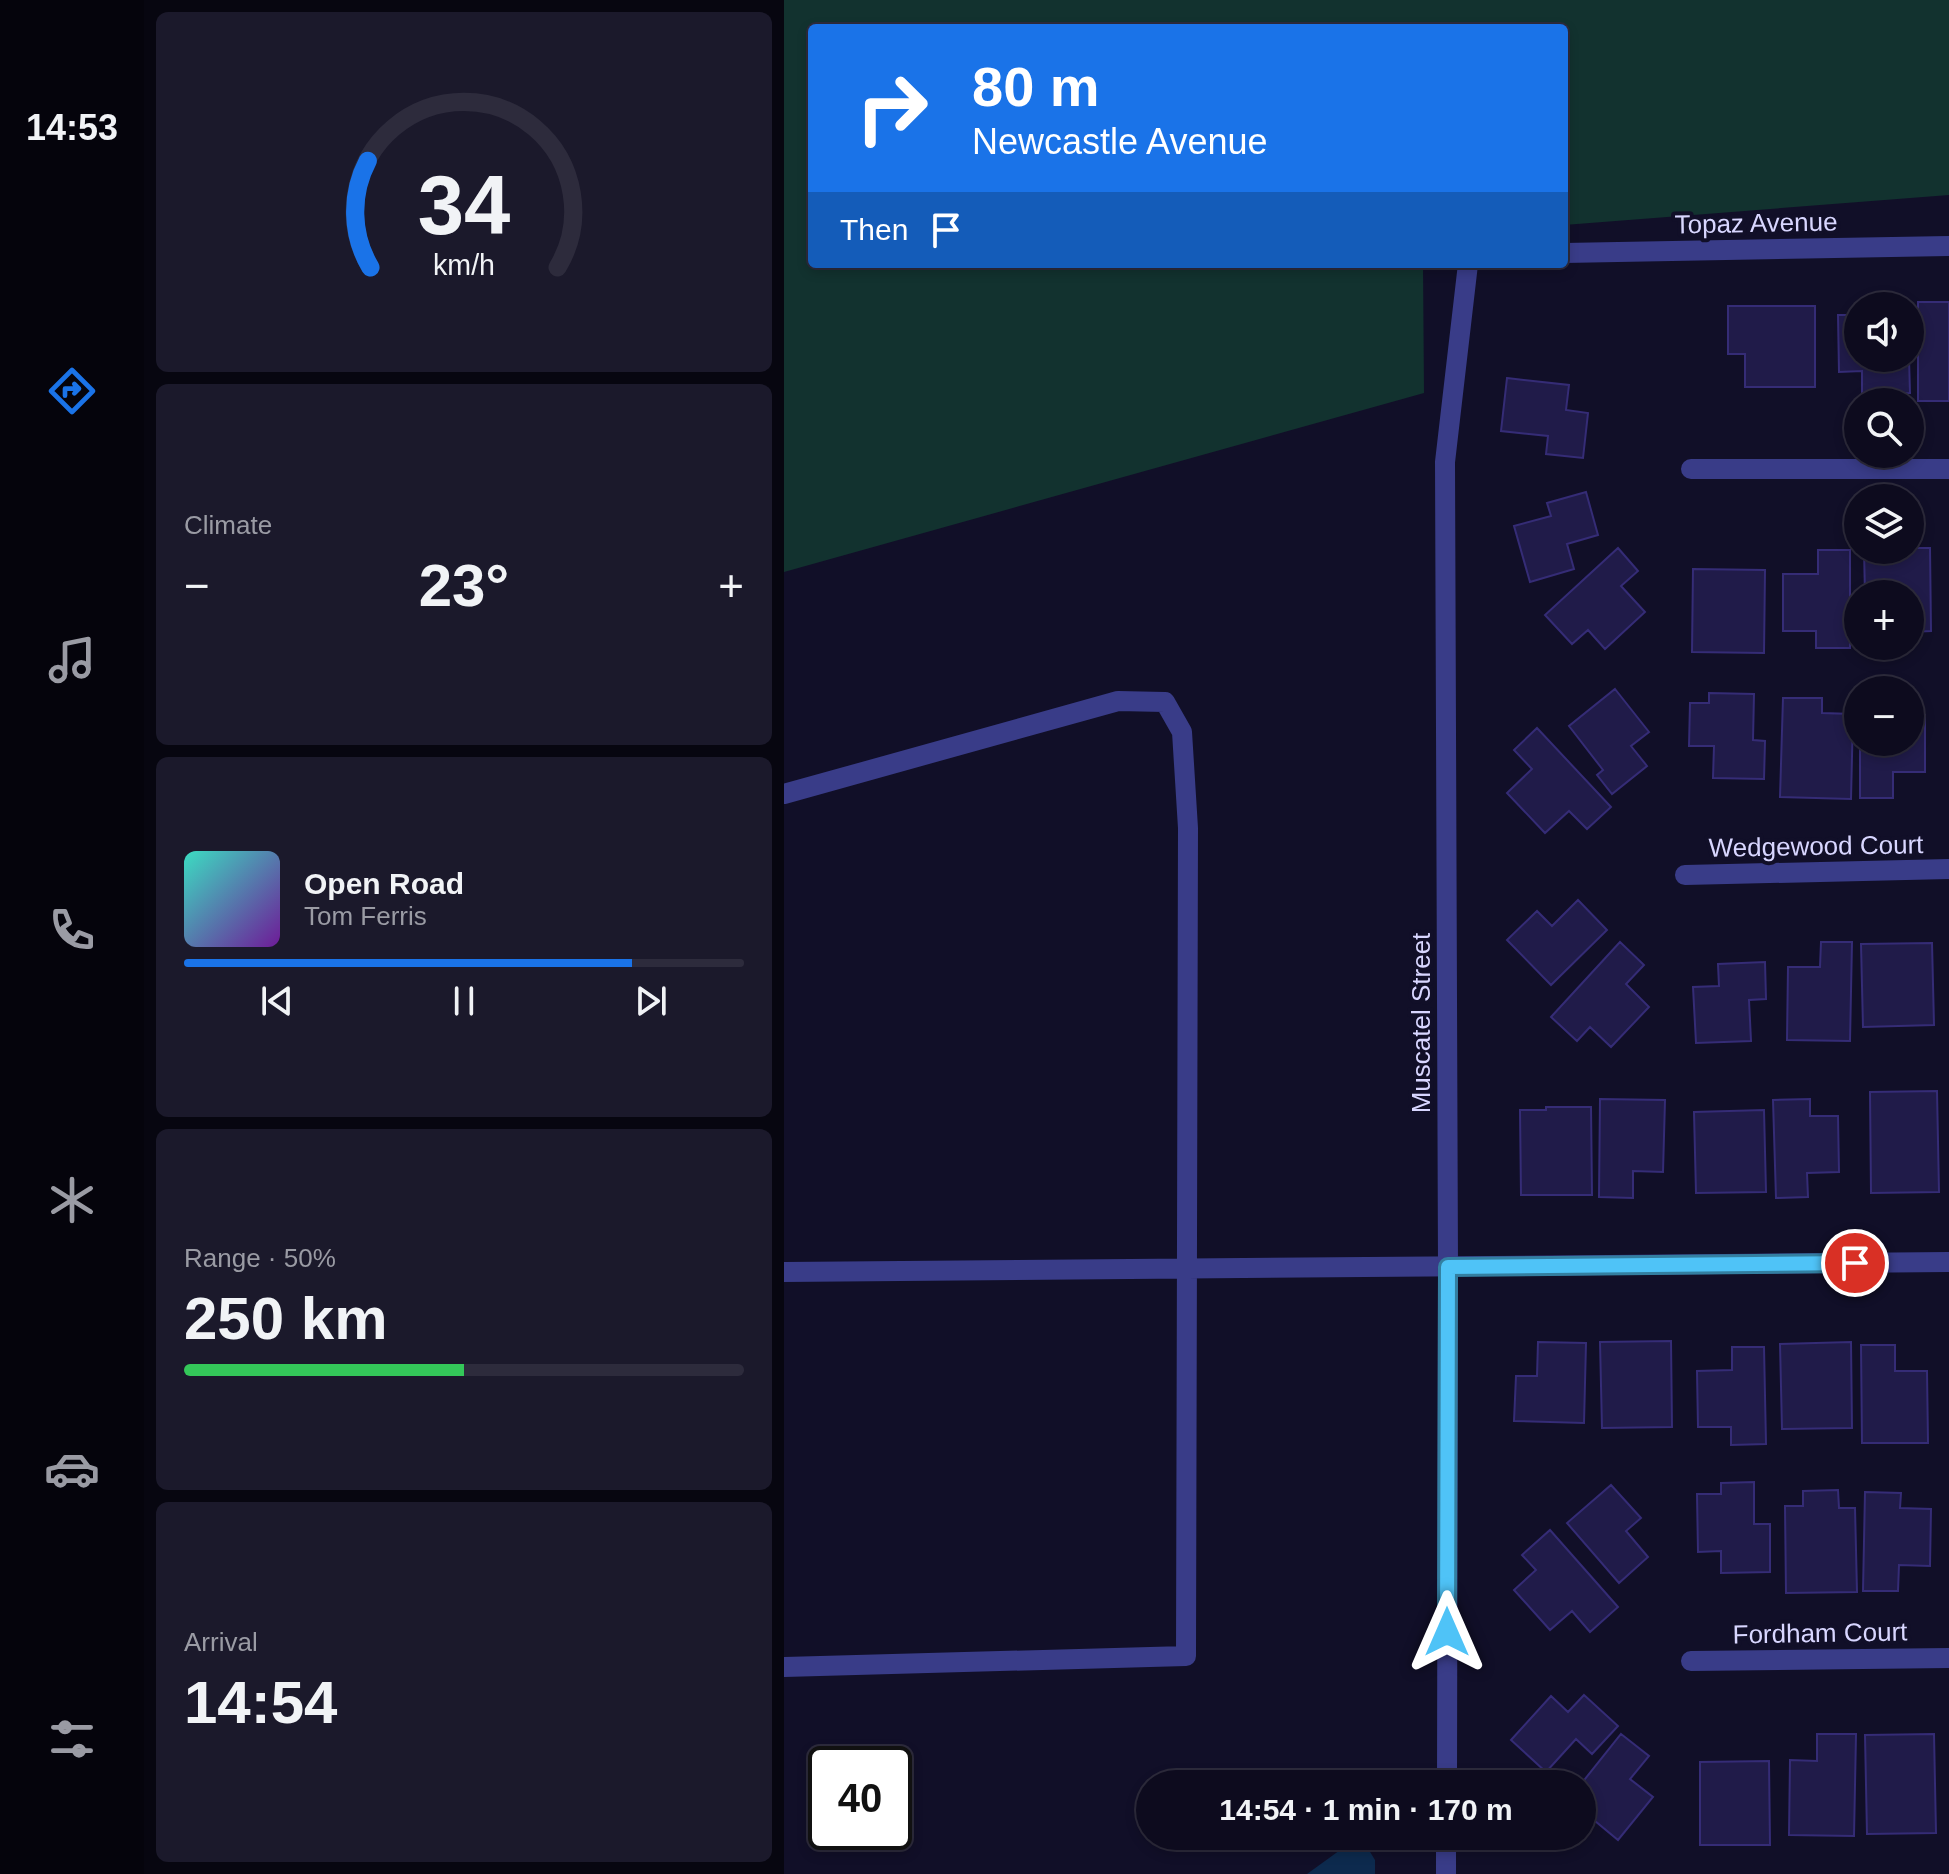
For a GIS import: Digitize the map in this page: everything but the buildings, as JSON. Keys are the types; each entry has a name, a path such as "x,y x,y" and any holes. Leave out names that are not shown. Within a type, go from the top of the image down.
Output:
{"street":[{"name":"Topaz Avenue","path":"1568,253 1949,246"},
{"name":"Muscatel Street","path":"1447,1770 1445,462 1468,268"},
{"path":"1691,469 1949,469"},
{"path":"784,794 1118,701 1165,702 1182,732 1188,828 1186,1656 784,1667"},
{"name":"Wedgewood Court","path":"1685,875 1949,869"},
{"path":"784,1272 1949,1262"},
{"name":"Fordham Court","path":"1691,1661 1949,1658"},
{"path":"1446,1850 1446,1874"}],"green space":[{"path":"784,0 1949,0 1949,195 1568,225 1568,24 808,24 808,268 1423,268 1424,393 784,572"}],"water":[{"path":"1340,1850 1369,1850 1375,1860 1375,1874 1307,1874"}],"route":[{"path":"1447,1632 1448,1267 1855,1263"}]}
